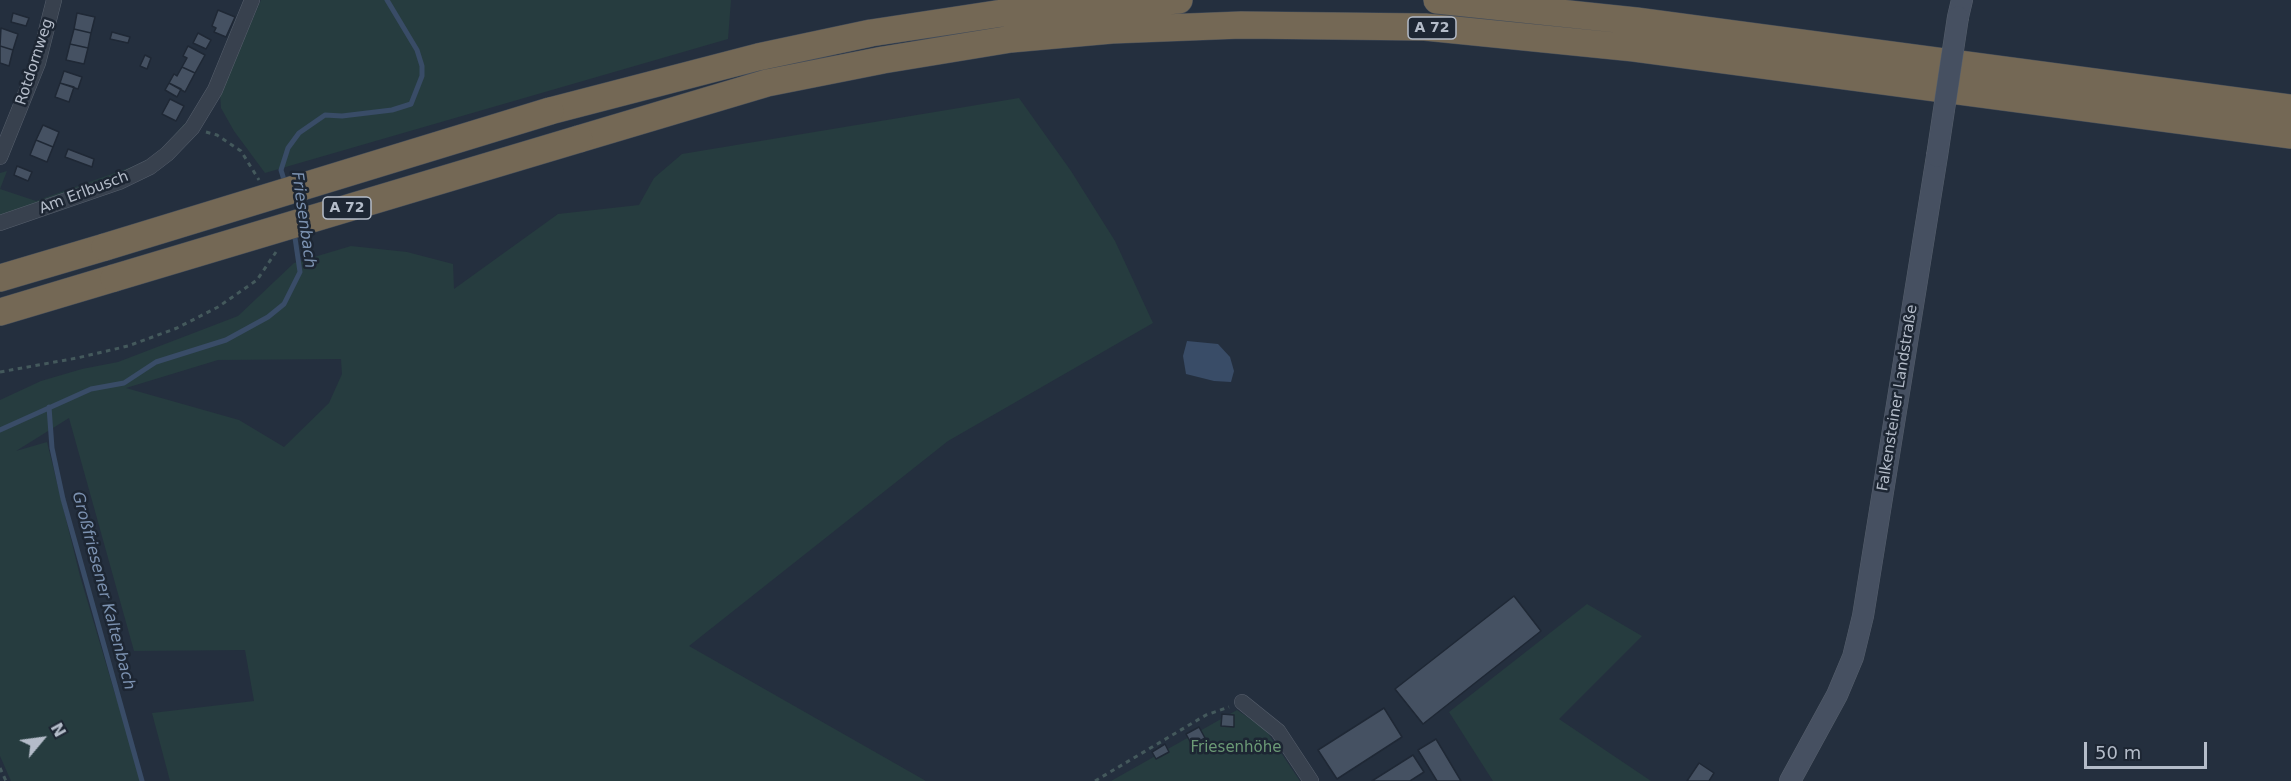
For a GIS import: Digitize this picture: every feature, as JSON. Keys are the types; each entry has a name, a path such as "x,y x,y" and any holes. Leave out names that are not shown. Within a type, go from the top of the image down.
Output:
{"highway":[{"name":"A 72","path":"0,278 550,111 758,57 871,33 1003,13 1179,0"},
{"name":"A 72","path":"1437,0 1636,21 2291,108"},
{"name":"A 72","path":"0,312 767,83 883,60 1011,39 1112,30 1241,25 1425,27 1634,48 2291,135"}],"main road":[{"name":"Falkensteiner Landstraße","path":"1790,781 1838,694 1853,657 1863,616 1960,9"}],"street":[{"name":"Rotdornweg","path":"0,157 38,63 54,0"},
{"name":"Am Erlbusch","path":"0,223 119,182 167,154 192,128 215,90 252,0"},
{"path":"1242,702 1278,731 1311,781"}],"path":[{"path":"1095,781 1206,716 1242,702"},
{"path":"0,768 6,781"}],"green space":[{"path":"261,0 731,0 728,39 265,173 234,131 221,108 220,94"},
{"path":"1019,98 1071,171 1115,241 1153,323 948,441 689,646 926,781 170,781 152,713 254,701 245,650 134,651 69,418 16,451 47,442 80,576 144,781 11,781 0,756 0,400 41,381 82,369 118,362 238,316 294,263 351,246 407,252 453,264 454,289 558,214 639,205 654,178 682,154","holes":["341,359 342,374 329,403 284,447 239,420 126,388 218,360"]},
{"path":"184,124 188,126 148,166 0,217 0,189 36,201 137,165 159,153"},
{"path":"7,171 0,189 0,173"},
{"path":"1587,604 1642,636 1559,719 1651,781 1493,781 1449,712"},
{"name":"Friesenhöhe","path":"1237,710 1265,729 1300,781 1111,781"}],"water":[{"path":"1187,341 1218,344 1230,357 1234,371 1231,382 1214,381 1186,374 1183,356"}],"building":[{"path":"218,10 235,17 226,37 214,32 216,28 212,26"},
{"path":"13,13 29,18 26,26 11,22"},
{"path":"77,13 95,17 91,33 74,29"},
{"path":"1,28 18,34 13,50 0,46"},
{"path":"74,29 91,33 88,48 70,44"},
{"path":"112,32 130,37 128,43 110,39"},
{"path":"198,33 211,40 206,49 193,43"},
{"path":"70,44 88,48 84,64 66,60"},
{"path":"0,46 13,50 9,66 0,63"},
{"path":"188,46 205,55 195,73 182,67 187,58 183,56"},
{"path":"145,55 151,58 147,69 140,66"},
{"path":"182,67 195,73 185,92 169,83"},
{"path":"64,71 82,77 78,89 60,83"},
{"path":"60,83 74,87 69,102 55,97"},
{"path":"169,83 181,89 177,97 165,90"},
{"path":"170,99 184,106 176,121 162,114"},
{"path":"43,125 59,132 53,147 36,140"},
{"path":"36,140 53,147 47,162 30,155"},
{"path":"68,149 94,159 92,167 65,157"},
{"path":"17,166 32,172 28,181 14,175"},
{"path":"1514,596 1541,631 1423,724 1395,689"},
{"path":"1384,708 1402,737 1337,779 1318,750"},
{"path":"1222,714 1234,715 1234,727 1221,726"},
{"path":"1199,727 1205,738 1192,745 1186,734"},
{"path":"1436,739 1461,781 1437,781 1418,750"},
{"path":"1165,744 1169,752 1156,759 1152,752"},
{"path":"1413,755 1424,772 1410,781 1372,781"},
{"path":"1699,763 1714,773 1709,781 1687,781"}],"waterway":[{"name":"Friesenbach","path":"285,183 281,170 288,148 299,133 325,115 342,116 392,110 411,104 422,76 422,66 417,50 387,0"},
{"name":"Friesenbach","path":"0,430 91,389 124,383 156,362 226,340 268,317 284,304 300,272 294,231"},
{"name":"Großfriesener Kaltenbach","path":"49,407 52,448 63,499 142,781"}]}
